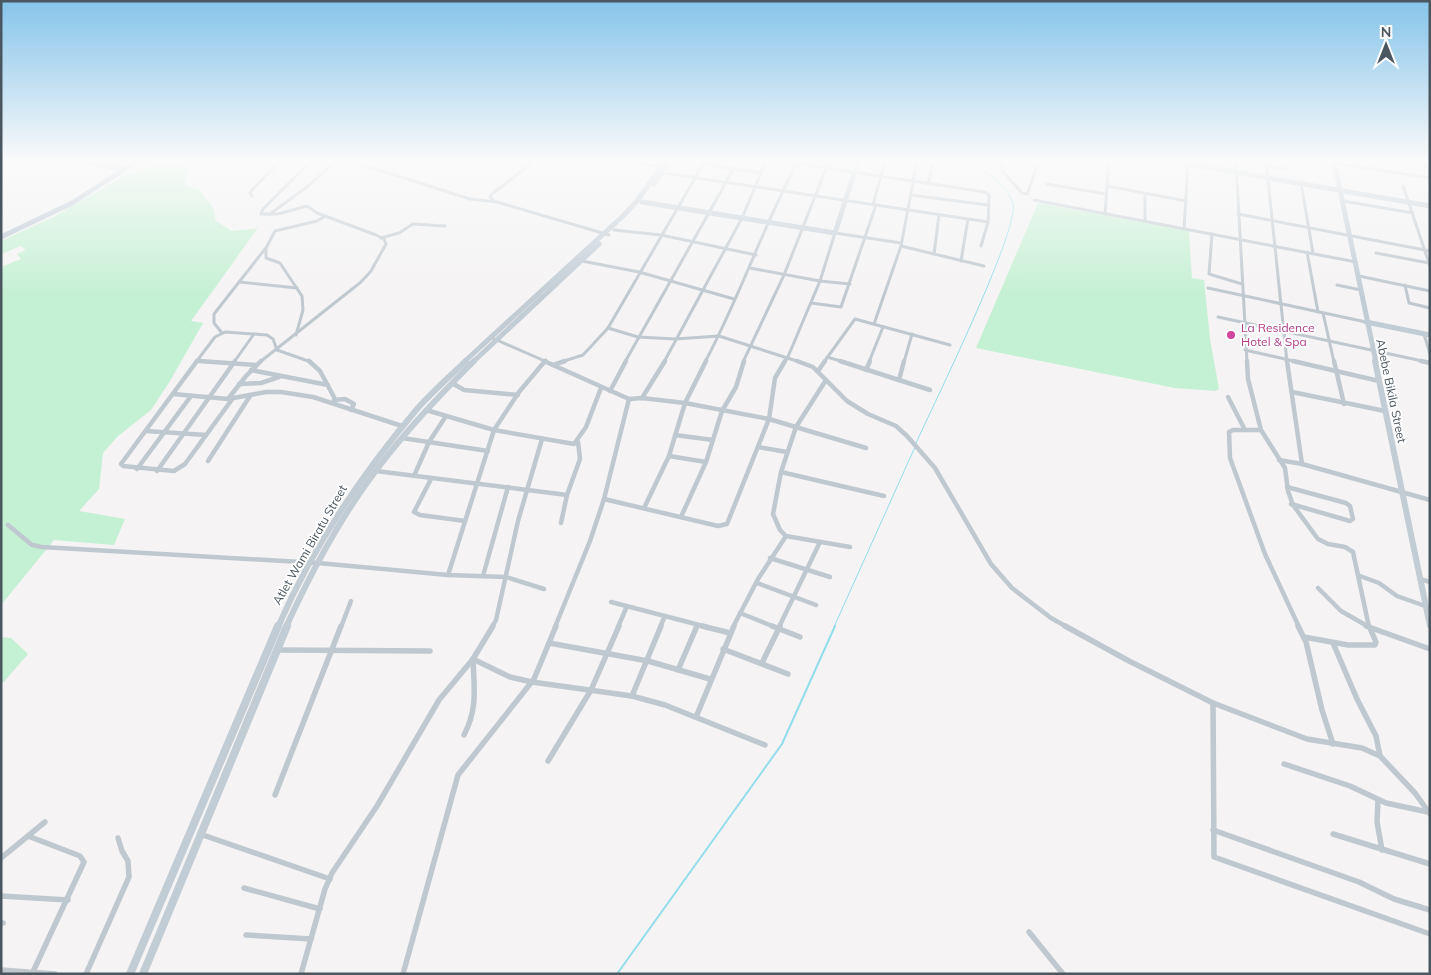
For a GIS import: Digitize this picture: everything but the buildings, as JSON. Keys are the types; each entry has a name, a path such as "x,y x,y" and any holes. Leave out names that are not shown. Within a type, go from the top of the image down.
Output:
{"main road":[{"path":"1,237 64,206"},
{"name":"Atlet Wami Biratu Street","path":"143,974 276,650 318,563 347,514 376,470 402,438 492,338 582,261 632,206"},
{"name":"Atlet Wami Biratu Street","path":"130,974 280,622 310,563 357,486 402,426 492,338 637,206"},
{"path":"664,206 835,233 842,206"},
{"name":"Abebe Bikila Street","path":"1344,206 1359,276 1366,322 1430,626"},
{"path":"1366,322 1427,334"}],"street":[{"path":"266,206 260,212 268,215 306,206"},
{"path":"268,215 280,206"},
{"path":"277,350 273,338 267,335 222,333 215,337 122,464 126,468 174,471 185,464 239,384 251,370 277,350 296,335 367,276 386,241 326,216 309,206"},
{"path":"516,206 609,233 661,235 756,255"},
{"path":"610,391 638,337 714,206"},
{"path":"642,398 672,349 675,339 704,289 747,206"},
{"path":"644,508 669,456 685,403 719,336 776,206"},
{"path":"681,517 706,462 722,411 736,388 745,357 784,275 811,206"},
{"path":"811,303 840,308 866,238 874,206"},
{"path":"884,206 988,222"},
{"path":"874,324 901,244 909,206"},
{"path":"981,246 988,222 988,206"},
{"path":"1067,206 1356,262"},
{"path":"1105,206 1105,214"},
{"path":"1145,206 1145,221"},
{"path":"1184,229 1186,206"},
{"path":"1238,206 1243,322 1248,379 1261,430 1288,474 1287,487 1291,504 1319,540 1350,549 1360,576 1369,626 1376,642 1375,645 1333,643 1304,637"},
{"path":"1271,206 1283,331 1302,464"},
{"path":"1305,206 1313,253"},
{"path":"1375,206 1413,213"},
{"path":"1376,253 1429,265 1411,206"},
{"path":"553,366 583,355 608,328 677,209"},
{"path":"1238,214 1430,251"},
{"path":"934,254 939,215"},
{"path":"222,333 214,323 214,314 266,248 275,231 317,221 326,216"},
{"path":"961,261 968,219"},
{"path":"381,238 399,233 413,224 445,226"},
{"path":"604,499 718,526 727,524 769,419 775,378 782,364 788,359 820,281 835,233 901,244 984,266"},
{"path":"1212,234 1210,274 1242,284"},
{"path":"266,248 266,258 280,263 297,288 304,303 296,335"},
{"path":"1307,252 1344,404"},
{"path":"582,261 639,272 734,299"},
{"path":"750,268 820,281 850,284"},
{"path":"1359,276 1430,290"},
{"path":"239,282 297,288"},
{"path":"1337,285 1361,290"},
{"path":"1405,285 1409,303 1430,308"},
{"path":"1208,288 1366,322"},
{"path":"1218,317 1430,363"},
{"path":"818,371 852,320 858,319 950,345"},
{"path":"866,370 883,327"},
{"path":"608,328 638,337 675,339 719,336 752,345 813,367 847,400 868,414 896,426 907,436 935,468 991,564 1012,588 1051,618 1130,661 1214,703 1307,739 1362,748 1380,756 1415,793 1429,813"},
{"path":"157,471 254,334"},
{"path":"898,380 912,334"},
{"path":"1427,334 1430,354"},
{"path":"492,338 546,360 553,366 629,399 642,398 685,403 769,419 866,448"},
{"path":"277,350 300,356 313,363 323,373 335,399"},
{"path":"1246,350 1379,380"},
{"path":"827,357 930,390"},
{"path":"448,575 494,430 518,395 546,360"},
{"path":"197,361 256,366"},
{"path":"251,370 279,377 328,385"},
{"path":"239,384 261,383 279,377"},
{"path":"826,380 796,427 781,472 773,514 780,530 786,536 850,547"},
{"path":"452,382 464,390 518,395"},
{"path":"561,523 567,496 580,459 578,442 601,388"},
{"path":"173,394 230,398 266,392 281,392 313,398 402,426"},
{"path":"1292,392 1386,411"},
{"path":"137,469 191,396"},
{"path":"208,461 250,396"},
{"path":"1228,397 1244,430"},
{"path":"328,403 341,398 354,404 351,410"},
{"path":"403,974 458,774 472,754 532,682 590,541 604,499 629,399"},
{"path":"426,410 494,430 564,443 574,444 578,442"},
{"path":"414,476 429,442 446,416"},
{"path":"1261,430 1229,432 1230,458 1265,554 1304,637 1313,666 1322,710 1333,744"},
{"path":"146,431 206,435"},
{"path":"675,435 713,440"},
{"path":"402,438 488,450"},
{"path":"300,974 330,879 377,806 440,700 473,660 496,620 518,521 542,439"},
{"path":"758,447 787,452"},
{"path":"669,456 706,462"},
{"path":"1279,460 1302,464 1430,500"},
{"path":"376,470 431,479 528,489 567,496"},
{"path":"781,472 884,496"},
{"path":"431,479 414,512 420,515 466,521"},
{"path":"483,576 508,487"},
{"path":"1287,487 1349,504 1353,520 1350,521 1291,504"},
{"path":"8,525 32,545 42,547 318,563 448,575 506,577 544,589"},
{"path":"696,717 710,679 740,612 770,558 786,536"},
{"path":"762,663 820,542"},
{"path":"770,558 830,577"},
{"path":"1360,576 1379,583 1396,596 1425,606"},
{"path":"1420,579 1430,582"},
{"path":"757,583 816,605"},
{"path":"1318,588 1329,602 1372,630 1430,649"},
{"path":"275,795 351,602"},
{"path":"611,602 730,633"},
{"path":"548,761 591,690 627,606"},
{"path":"740,612 800,637"},
{"path":"632,696 665,616"},
{"path":"678,670 697,625"},
{"path":"549,643 648,661 710,679"},
{"path":"1333,643 1366,718 1377,734 1381,746 1380,756"},
{"path":"723,648 788,674"},
{"path":"276,650 331,652 430,651"},
{"path":"473,660 510,677 532,682 632,696 696,717 765,745"},
{"path":"464,734 472,720 474,709 473,660"},
{"path":"1214,703 1213,854 1218,860 1430,934"},
{"path":"1284,764 1350,786 1378,800 1429,813"},
{"path":"1378,800 1377,822 1382,850"},
{"path":"1,858 45,822"},
{"path":"1213,830 1359,882 1394,899 1430,910"},
{"path":"200,834 330,879"},
{"path":"1333,834 1430,864"},
{"path":"28,836 82,859 82,869 32,973"},
{"path":"86,974 129,877 128,861 122,851 118,838"},
{"path":"244,888 320,909"},
{"path":"1,896 68,900"},
{"path":"1029,932 1063,974"},
{"path":"246,935 311,939"},
{"path":"1,970 55,974"}],"green space":[{"path":"71,206 212,206 216,221 232,231 258,228 191,321 203,323 151,410 118,436 103,453 99,489 79,511 125,519 114,545 54,540 1,605 1,267 21,259 17,254 26,250 21,246 1,254 1,241"},
{"path":"1037,206 1057,206 1189,231 1192,278 1204,280 1210,339 1219,389 1216,391 1175,388 976,348"},
{"path":"1,637 11,638 28,654 1,685"}],"waterway":[{"path":"916,443 973,320 1003,248 1011,221 1013,206"},
{"path":"834,627 915,447"},
{"path":"617,974 782,744 835,626"}],"place":[{"name":"La Residence Hotel & Spa","path":"1231,335"}]}
